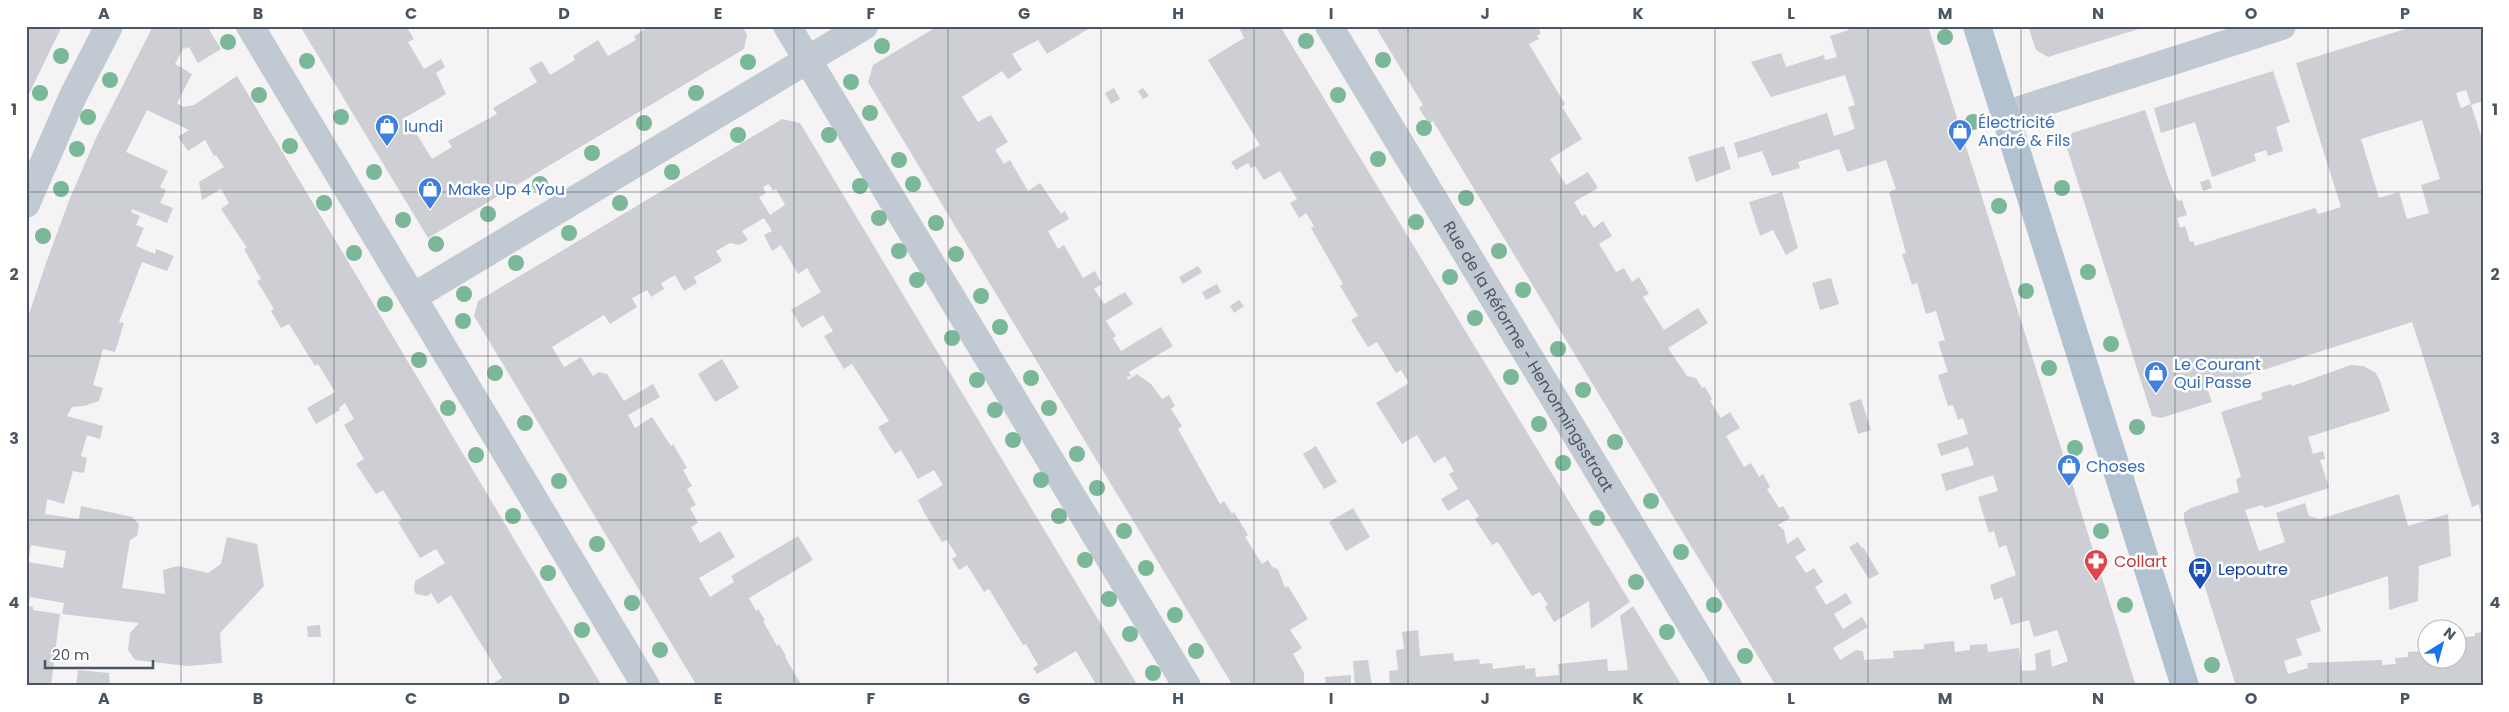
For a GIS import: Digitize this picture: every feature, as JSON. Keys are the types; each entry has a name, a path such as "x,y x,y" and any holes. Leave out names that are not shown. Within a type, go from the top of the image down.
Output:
{"main road":[{"path":"1977,26 2185,686"}],"street":[{"path":"26,204 72,98 109,26"},
{"path":"250,26 646,686"},
{"path":"787,26 1187,686"},
{"path":"413,297 864,26"},
{"name":"Rue de la Réforme - Hervormingsstraat","path":"1329,26 1728,686"},
{"path":"2004,115 2282,26"}],"building":[{"path":"26,26 62,26 26,100"},
{"path":"153,26 207,26 221,49 198,63 189,47 185,49 184,47 175,64 192,74 177,103 183,107 194,105 237,76 602,686 489,686 502,678 451,595 438,604 431,593 427,596 416,594 414,590 415,581 445,563 436,549 420,558 398,522 402,520 383,490 376,494 356,464 364,459 344,425 354,419 345,403 339,408 340,410 316,424 307,408 335,392 318,364 315,366 289,324 281,328 271,311 274,309 257,281 261,279 244,249 247,248 221,209 229,203 221,189 202,200 199,182 224,167 216,155 214,156 205,140 188,151 178,137 189,130 147,110 126,152 168,171 160,187 166,190 160,203 173,208 167,223 132,209 131,212 140,216 136,225 144,228 136,246 155,254 156,249 174,256 167,271 142,262 119,322 124,323 115,352 103,349 93,385 103,388 99,401 84,406 72,407 67,416 103,426 100,439 87,435 81,456 87,458 84,473 73,471 64,504 47,499 45,514 79,519 81,506 132,517 139,524 137,536 130,540 122,588 165,594 163,570 178,566 208,573 221,564 227,537 257,544 264,586 220,633 222,663 187,666 135,660 128,650 130,633 139,623 62,614 64,603 30,597 28,606 33,607 33,610 60,614 51,686 26,686 26,323 70,198 96,138","holes":["31,545 66,551 63,568 28,562"]},
{"path":"300,26 406,26 414,39 408,42 424,69 441,59 445,67 436,73 446,94 406,117 432,159 452,147 448,141 497,114 493,108 537,82 529,68 542,61 550,75 575,60 573,56 598,40 608,56 636,40 634,36 650,26 670,26 671,28 674,26 742,26 747,35 744,49 428,238"},
{"path":"938,26 1093,26 1047,54 1038,40 1012,54 1022,70 1008,79 1002,71 962,97 978,122 991,115 1008,142 995,150 1004,164 1010,160 1028,191 1040,183 1061,214 1065,211 1069,219 1048,231 1058,249 1064,245 1083,278 1095,271 1102,284 1094,289 1104,304 1125,292 1133,304 1106,321 1116,336 1113,338 1121,351 1161,327 1173,346 1129,372 1131,376 1127,377 1128,380 1137,374 1151,384 1162,399 1169,395 1175,406 1171,409 1182,426 1178,429 1220,504 1224,501 1232,514 1234,512 1248,535 1245,537 1262,564 1268,560 1272,567 1278,569 1285,588 1288,586 1308,619 1290,630 1302,648 1293,654 1304,673 1304,685 1233,686 868,82 873,65"},
{"path":"1238,26 1280,26 1630,602 1591,629 1589,601 1554,622 1545,607 1548,605 1540,592 1532,596 1498,542 1492,545 1475,519 1479,516 1468,499 1448,511 1441,499 1458,489 1449,474 1454,471 1445,456 1434,463 1417,435 1402,444 1376,403 1409,383 1401,370 1396,373 1377,342 1368,347 1351,320 1358,316 1340,286 1343,284 1311,228 1314,226 1306,213 1299,218 1290,203 1297,199 1280,171 1264,180 1255,166 1251,168 1248,163 1236,170 1231,162 1260,145 1208,60 1244,38"},
{"path":"1375,26 1537,26 1541,33 1537,36 1539,39 1529,44 1565,104 1562,107 1582,139 1550,159 1566,185 1588,172 1598,188 1574,202 1582,216 1585,214 1594,228 1603,221 1612,236 1599,244 1616,272 1624,268 1632,282 1639,277 1649,294 1643,297 1664,330 1698,308 1708,323 1668,348 1687,376 1696,378 1702,388 1705,387 1712,399 1710,401 1721,418 1730,412 1740,428 1726,436 1744,467 1751,463 1759,477 1763,474 1770,487 1767,489 1779,508 1783,506 1790,518 1778,525 1784,530 1787,544 1798,537 1806,550 1795,557 1806,573 1814,568 1823,582 1815,587 1826,605 1846,593 1852,603 1834,614 1843,629 1862,617 1868,627 1833,648 1840,660 1856,650 1863,651 1864,660 1894,658 1893,651 1924,649 1924,644 1954,641 1955,652 1970,650 1970,645 1987,644 1988,652 2019,648 2022,671 2036,670 2035,654 2050,649 2052,667 2068,661 2057,630 2034,637 2029,620 2011,625 2002,597 1994,600 1990,585 2016,575 2006,545 1999,548 1994,531 1989,533 1978,497 1998,491 1993,475 1946,491 1941,474 1974,465 1968,447 1941,456 1937,444 1968,434 1963,418 1958,420 1953,405 1948,406 1938,375 1948,372 1938,342 1945,340 1936,311 1926,314 1917,283 1912,285 1902,254 1906,253 1889,192 1896,189 1886,160 1847,172 1839,149 1798,162 1800,168 1772,176 1762,151 1738,158 1734,143 1827,113 1834,136 1855,129 1848,107 1855,105 1845,75 1771,97 1751,62 1781,53 1786,67 1824,55 1825,60 1837,57 1830,36 1849,30 1847,26 1928,26 2136,686 1776,686 1433,121 1429,124 1419,108 1423,105"},
{"path":"2028,26 2145,27 2048,57 2036,50"},
{"path":"2415,26 2483,26 2483,101 2471,105 2483,142 2483,530 2479,504 2472,507 2412,322 2207,388 2212,402 2161,418 2152,416 2066,145 2072,133 2145,110 2172,189 2178,201 2182,200 2187,215 2177,218 2180,228 2185,226 2190,242 2193,241 2195,246 2315,208 2318,214 2341,207 2296,63","holes":["2466,90 2471,104 2461,108 2456,93","2422,120 2440,179 2421,185 2429,213 2407,219 2399,192 2379,198 2361,139"]},
{"path":"2273,71 2290,122 2276,127 2283,151 2268,156 2266,150 2254,154 2256,161 2212,177 2195,122 2161,133 2154,108"},
{"path":"1114,88 1120,99 1111,104 1105,93"},
{"path":"1143,88 1149,96 1143,99 1138,91"},
{"path":"782,119 800,123 1138,686 1097,686 1076,651 1037,674 1033,668 1038,665 1026,644 1023,645 989,589 984,592 967,565 959,570 952,559 957,556 947,540 942,542 925,514 918,500 943,485 934,470 918,479 901,450 895,454 878,427 889,421 852,364 844,369 824,336 833,331 823,315 802,328 791,310 821,292 807,268 798,274 781,245 772,251 764,235 772,231 764,218 742,231 748,240 739,245 730,243 716,251 722,261 694,277 697,283 684,291 675,275 661,283 664,289 651,297 647,290 632,298 637,307 610,324 604,315 552,347 564,367 581,357 593,376 599,372 607,374 624,401 653,384 660,397 628,415 635,428 652,417 671,446 673,444 687,468 683,470 692,486 687,489 696,505 690,508 698,523 691,527 700,543 720,531 735,557 699,578 710,597 734,582 731,576 798,536 813,560 749,598 756,611 758,609 765,620 763,621 777,646 779,644 802,686 697,686 474,316 478,301","holes":["769,184 773,191 776,189 785,205 770,215 759,197 766,193 763,187"]},
{"path":"1724,146 1731,169 1696,182 1688,157"},
{"path":"2209,179 2212,188 2203,191 2200,182"},
{"path":"1782,192 1798,248 1786,255 1773,230 1760,236 1749,202"},
{"path":"1198,266 1202,272 1183,284 1179,277"},
{"path":"1831,278 1839,304 1820,310 1812,283"},
{"path":"1217,284 1221,292 1206,300 1202,292"},
{"path":"1239,300 1244,306 1234,313 1230,306"},
{"path":"722,359 739,388 715,402 698,374"},
{"path":"2351,365 2363,366 2375,372 2390,411 2308,437 2313,454 2323,451 2325,459 2320,460 2329,488 2265,508 2262,505 2245,510 2259,551 2285,542 2276,513 2305,503 2309,516 2320,519 2399,494 2408,526 2448,514 2451,556 2419,566 2418,601 2389,610 2388,576 2310,601 2321,631 2296,639 2302,655 2284,661 2288,674 2308,668 2307,663 2382,660 2382,665 2396,664 2395,658 2408,657 2408,652 2416,651 2416,670 2466,670 2466,637 2475,636 2475,633 2483,632 2483,686 2236,686 2184,520 2184,513 2191,508 2239,492 2236,480 2241,476 2221,412 2263,399 2261,393 2291,384 2292,386"},
{"path":"1861,399 1871,430 1858,434 1849,403"},
{"path":"1316,446 1337,482 1324,489 1303,454"},
{"path":"1353,508 1370,537 1346,551 1329,522"},
{"path":"1858,542 1879,574 1869,579 1849,547"},
{"path":"1633,606 1682,686 1390,686 1389,671 1398,670 1396,650 1404,649 1402,632 1418,630 1420,656 1453,653 1454,661 1479,659 1480,664 1492,663 1493,669 1525,665 1525,669 1535,668 1536,677 1559,675 1558,664 1607,659 1608,671 1628,670 1620,616"},
{"path":"320,625 321,637 308,637 307,626"},
{"path":"1368,660 1372,686 1355,686 1353,661"},
{"path":"78,670 109,673 110,686 76,686"},
{"path":"1351,675 1351,686 1326,686 1325,677"}],"place":[{"name":"lundi","path":"387,147"},
{"name":"Électricité André & Fils","path":"1960,152"},
{"name":"Make Up 4 You","path":"430,210"},
{"name":"Le Courant Qui Passe","path":"2156,394"},
{"name":"Choses","path":"2069,487"},
{"name":"Collart","path":"2096,582"},
{"name":"Lepoutre","path":"2200,590"}]}
